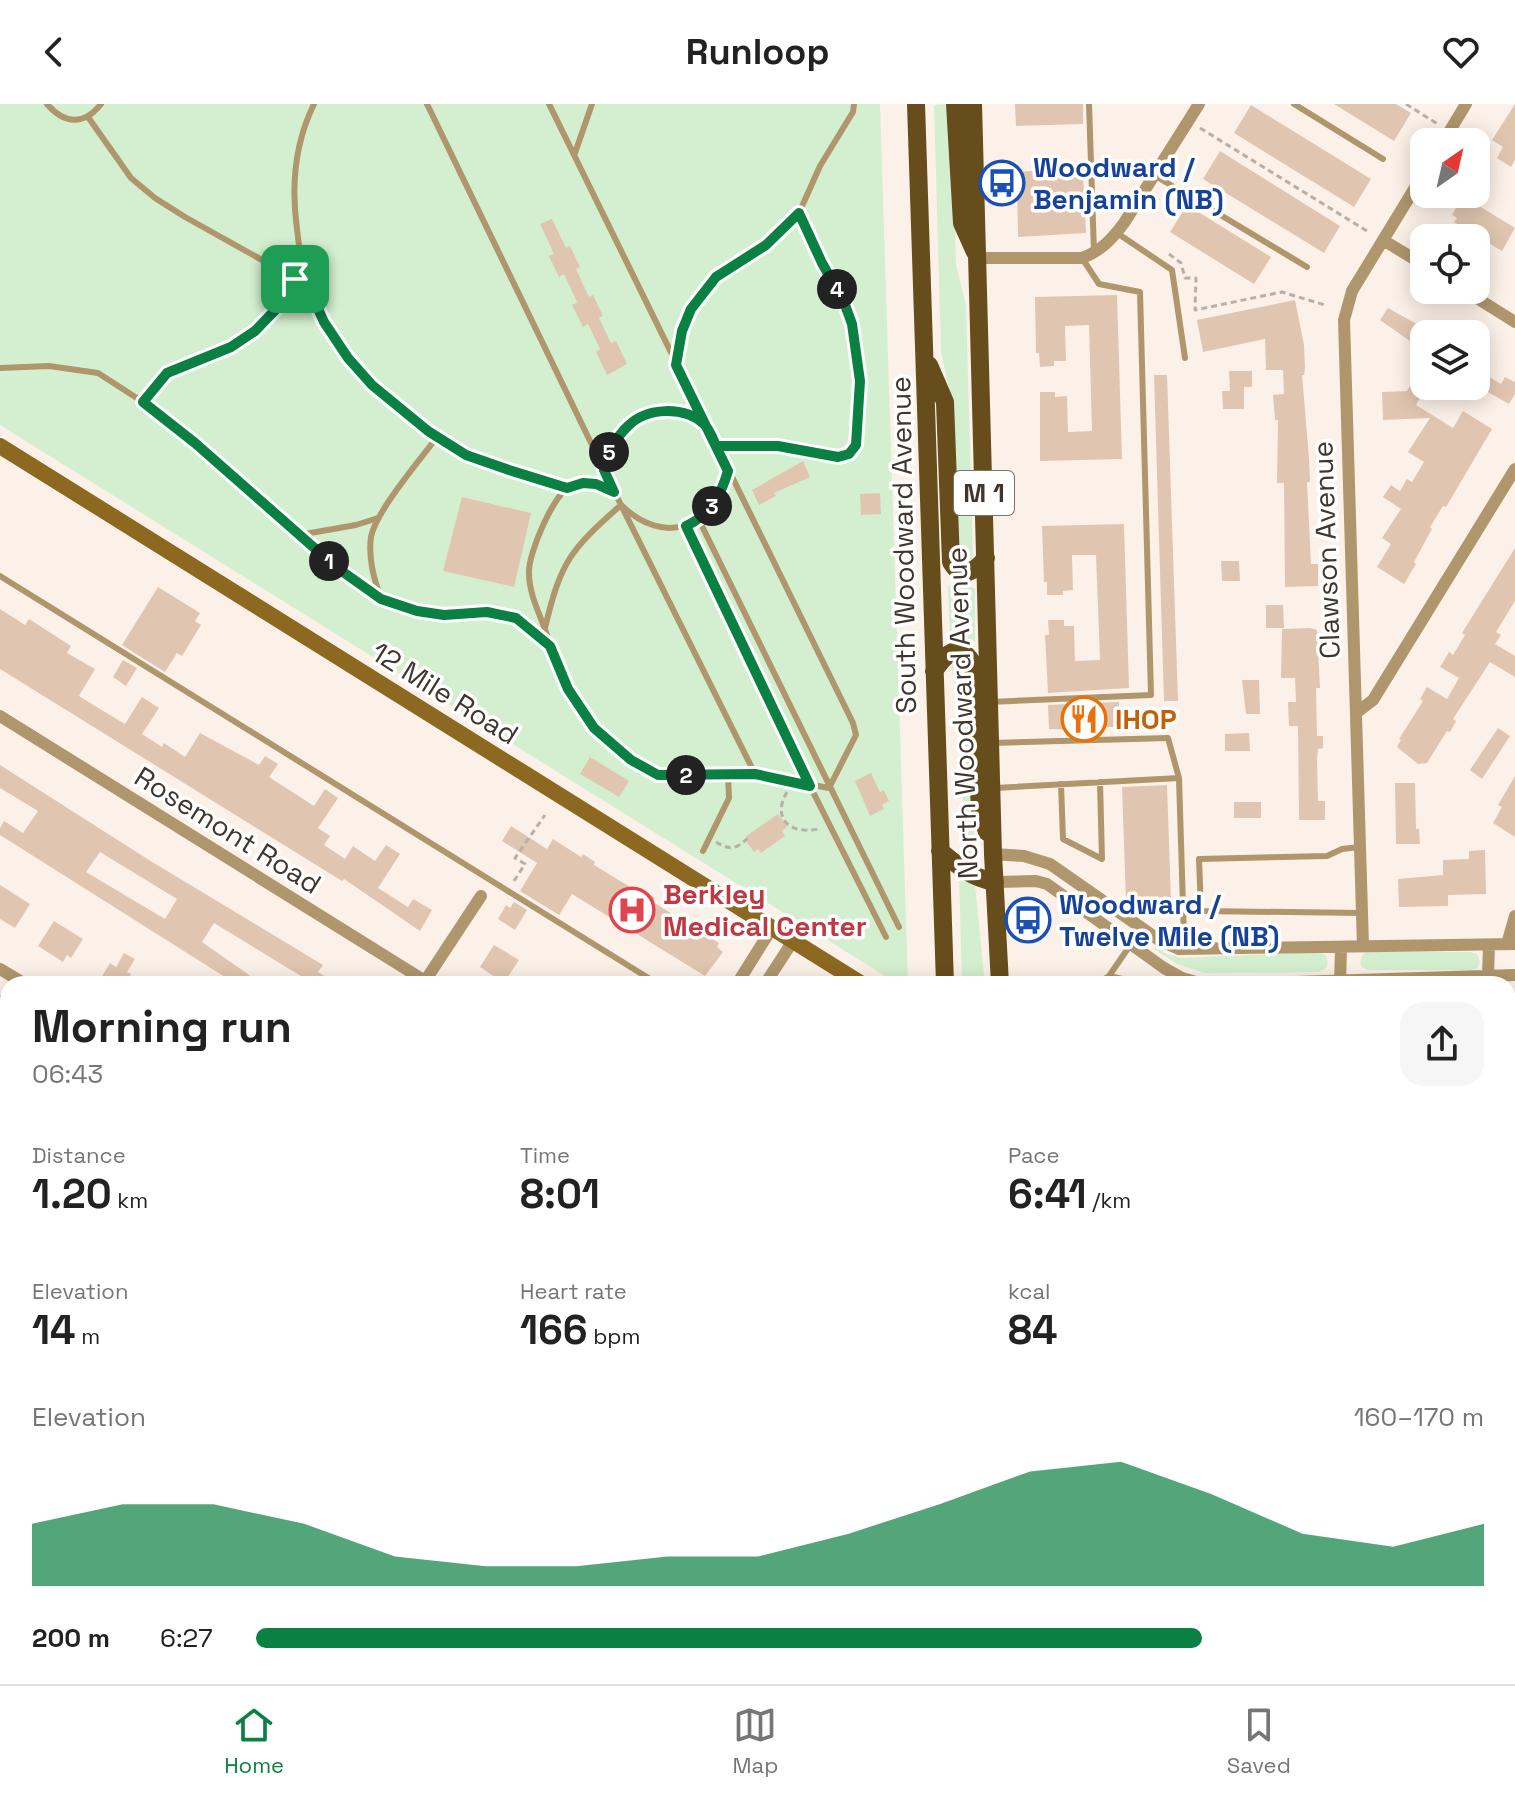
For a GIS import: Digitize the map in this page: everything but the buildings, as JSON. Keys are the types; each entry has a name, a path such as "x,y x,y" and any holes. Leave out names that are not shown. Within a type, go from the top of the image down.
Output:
{"main road":[{"name":"South Woodward Avenue","path":"916,104 945,976"},
{"path":"955,104 962,223 978,258"},
{"name":"North Woodward Avenue","path":"973,104 993,854 1000,976"},
{"path":"926,359 945,402 951,562 957,571 966,574 974,571 986,558"},
{"name":"12 Mile Road","path":"0,446 849,976"},
{"path":"934,671 946,654 957,651 966,653 973,664 980,810 993,854"},
{"path":"940,851 968,874 995,882"}],"street":[{"path":"978,258 1088,256 1117,233 1199,104"},
{"path":"1451,128 1466,104"},
{"name":"Clawson Avenue","path":"1363,946 1343,332 1352,291 1410,196"},
{"path":"1383,240 1410,256"},
{"path":"1486,304 1515,322"},
{"path":"1356,713 1373,700 1515,469"},
{"name":"Rosemont Road","path":"0,716 415,976"},
{"path":"993,854 1024,856 1050,864 1159,940 1179,949 1511,944 1515,916"},
{"path":"995,882 1036,881 1047,884 1171,976"},
{"path":"430,976 481,896"},
{"path":"742,976 772,928"},
{"path":"770,976 793,941"},
{"path":"1489,945 1488,976 1515,975"},
{"path":"1340,976 1341,948"}],"lane":[{"path":"47,104 57,115 72,120 88,117 101,104"},
{"path":"314,104 298,151 293,197 301,262 307,285 324,322 348,358 395,405 437,437 466,455 567,488"},
{"path":"427,104 614,492 755,774"},
{"path":"549,104 853,723 856,735 829,788"},
{"path":"575,154 592,104"},
{"path":"676,365 682,331 691,309 704,290 730,266 766,245 799,213 820,166 853,112 854,104"},
{"path":"990,702 1151,695 1140,292 1099,284 1088,256 1089,104"},
{"path":"1294,104 1383,159"},
{"path":"88,117 131,178 155,198 307,285"},
{"path":"1154,175 1307,267"},
{"path":"716,446 778,446 838,457 849,454 856,445 860,381 852,324 799,213"},
{"path":"1117,233 1172,270 1185,358"},
{"path":"143,402 167,373 231,347 255,331 279,306 295,279"},
{"path":"0,368 49,366 98,373 143,402 207,453 336,567 381,599 417,611 444,615 487,612 516,618 550,646"},
{"path":"604,470 617,439 626,427 646,415 673,412 691,416 706,426"},
{"path":"381,599 374,578 371,536 378,518 437,437"},
{"path":"621,505 630,514 653,526 686,526 699,520 712,506 723,488 728,471"},
{"path":"614,492 596,484 583,483 567,488 537,539 529,565 530,589 550,646 568,689 594,728 631,760 658,775 755,774 829,788"},
{"path":"545,628 554,588 566,560 587,534 621,505"},
{"path":"299,535 378,518"},
{"path":"699,520 899,927"},
{"path":"686,526 886,937"},
{"path":"0,576 645,976"},
{"path":"991,743 1168,738 1179,778 1184,938 1179,949"},
{"path":"703,851 729,798 728,775"},
{"path":"993,788 1179,778"},
{"path":"1061,784 1063,839 1102,859 1100,782"},
{"path":"1360,847 1342,849 1327,856 1199,859 1201,911 1362,913"},
{"path":"1109,976 1142,928"}],"path":[{"path":"1406,104 1440,125"},
{"path":"1199,127 1367,231"},
{"path":"1166,252 1181,263 1185,278 1196,278 1195,310 1282,292 1325,305"},
{"path":"795,782 782,803 785,822 801,831 829,824"},
{"path":"510,887 525,864 515,858 545,815"},
{"path":"710,838 731,849 748,838"}],"green space":[{"path":"0,104 880,104 908,976 885,976 0,425"},
{"path":"952,104 956,265 966,305 973,557 970,562 959,562 950,393 941,352 934,105"},
{"path":"948,586 975,588 975,641 950,636"},
{"path":"960,659 969,667 975,868 965,856 960,712 951,667 953,662"},
{"path":"959,876 975,884 984,976 962,976"},
{"path":"1156,947 1181,958 1318,952 1325,955 1328,962 1326,968 1318,972 1205,973 1177,964 1154,949"},
{"path":"1366,952 1470,952 1477,954 1480,962 1477,968 1471,970 1369,970 1362,967 1360,962"}],"place":[{"name":"Woodward / Benjamin (NB)","path":"1002,183"},
{"name":"IHOP","path":"1084,719"},
{"name":"Berkley Medical Center","path":"632,910"},
{"name":"Woodward / Twelve Mile (NB)","path":"1028,920"}],"route":[{"path":"295,279 279,306 255,331 231,347 167,373 143,402 195,443 336,567 381,599 417,611 444,615 487,612 516,618 550,646 568,689 594,728 631,760 658,775 755,774 810,786 686,526 699,520 712,506 723,488 728,471 716,446 676,365 682,331 691,309 704,290 730,266 780,234 799,213 852,324 860,381 856,445 849,454 838,457 778,446 716,446 706,426 691,416 658,411 635,419 610,451 604,470 614,492 596,484 583,483 567,488 509,470 466,455 428,431 372,385 348,358 324,322 307,285 295,279"}]}
